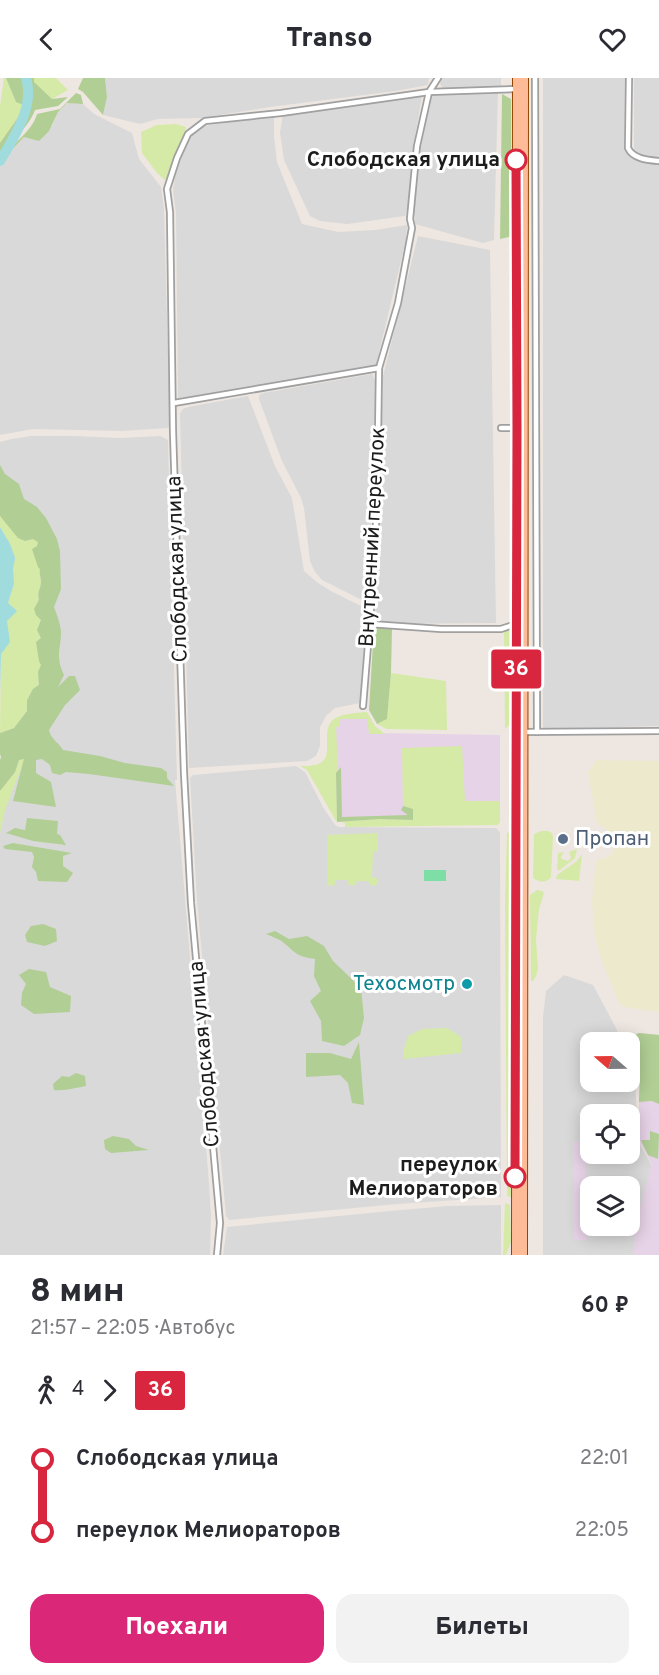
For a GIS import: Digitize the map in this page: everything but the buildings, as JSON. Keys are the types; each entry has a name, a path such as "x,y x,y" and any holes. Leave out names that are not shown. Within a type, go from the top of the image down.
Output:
{"main road":[{"path":"517,78 524,732 523,1255"},
{"path":"516,1255 516,624 521,428 524,78"}],"street":[{"path":"429,92 438,78"},
{"path":"535,78 537,732"},
{"path":"629,78 628,148 636,157 659,161"},
{"name":"Слободская улица","path":"217,1255 220,1223 191,903 184,773 173,432 170,212 167,189 188,134 205,121 282,113 429,92 516,89"},
{"name":"Внутренний переулок","path":"363,706 377,506 379,368 398,303 412,228 410,219 417,146 429,92"},
{"path":"524,98 535,98"},
{"path":"174,404 379,368"},
{"path":"501,428 537,428"},
{"path":"370,624 441,629 501,629 516,624"},
{"path":"524,732 659,731"}],"shaded area":[{"path":"105,78 429,78 428,85 396,91 201,118 158,119 140,124 103,115 107,97"},
{"path":"441,78 501,78 501,87 443,88 440,84"},
{"path":"543,78 625,78 624,149 629,156 635,159 659,163 659,726 543,729"},
{"path":"634,78 659,78 659,157 643,157 634,151"},
{"path":"498,91 494,240 483,243 415,224 414,210 421,147 431,93"},
{"path":"422,96 414,143 409,203 405,216 347,224 320,221 310,216 284,160 280,133 283,114"},
{"path":"68,103 83,104 94,114 132,133 139,159 161,187 164,209 170,424 168,428 121,431 33,429 0,435 0,165 24,137 52,126 58,112"},
{"path":"274,115 277,162 302,224 338,232 407,225 406,240 376,365 178,398 176,213 173,190 177,165 188,139 204,126"},
{"path":"418,236 490,250 496,623 395,624 377,620 375,608 383,376"},
{"path":"372,374 376,382 368,603 322,580 315,572 310,561 301,498 282,461 259,395"},
{"path":"248,396 275,466 292,498 304,571 331,591 363,607 366,617 360,703 335,708 326,716 320,727 320,746 316,756 307,761 189,768 180,414 188,407"},
{"path":"31,436 120,438 160,436 168,440 177,780 175,780 208,1170 211,1215 210,1255 0,1255 0,794 16,750 36,736 0,490 0,442"},
{"path":"368,716 379,733 500,735 500,817 337,821 335,723 341,717"},
{"path":"597,760 659,761 659,1012 624,1007 619,1003 601,959 595,937 592,902 596,860 608,857 617,842 613,834 597,823 588,772"},
{"path":"296,766 305,772 323,807 335,825 339,827 496,828 500,832 501,1197 229,1220 226,1216 197,901 190,778 193,775"},
{"path":"564,975 593,985 618,1032 580,1032 580,1092 636,1092 636,1104 580,1104 580,1164 640,1164 640,1144 653,1167 640,1231 640,1176 580,1176 580,1236 639,1236 635,1255 543,1255 543,1017 546,991"},
{"path":"640,1033 659,1035 659,1255 634,1255 635,1236 640,1236 640,1208 652,1164 640,1142"},
{"path":"573,1142 580,1142 580,1164 586,1164 586,1176 580,1176 580,1236 587,1236 587,1240 574,1240"},
{"path":"501,1205 501,1255 223,1255 227,1227 447,1206"}],"green space":[{"path":"4,78 16,102 26,106 0,143 0,106"},
{"path":"6,78 34,78 34,82 52,99 68,97 58,106 35,110 28,123 0,157 0,143 26,106 16,102"},
{"path":"34,78 56,78 68,90 52,99 33,82"},
{"path":"83,78 105,78 107,97 103,115 78,89"},
{"path":"76,93 81,95 83,104 67,103 58,112 49,131 39,141 24,137 0,165 3,158 30,128 37,114 60,109"},
{"path":"502,94 511,99 511,234 509,237 500,239"},
{"path":"176,124 186,127 185,134 165,180 142,153 141,132 157,125"},
{"path":"0,465 5,474 19,484 24,499 37,507 46,518 57,539 60,551 61,589 54,607 61,631 59,658 64,675 58,687 69,676 75,676 80,690 65,705 49,730 51,736 63,750 161,768 167,772 167,778 174,786 89,774 66,772 60,775 52,773 50,765 42,759 36,760 36,773 51,782 56,807 13,801 24,759 19,760 15,772 0,791 0,733 14,728 27,711 27,700 33,689 39,685 38,672 41,665 36,642 41,638 37,630 41,620 34,609 39,600 41,582 40,569 32,549 37,546 38,542 33,539 25,541 18,538 0,516"},
{"path":"0,516 25,541 33,539 38,542 41,581 36,615 41,620 37,630 41,638 38,650 41,666 39,685 33,689 27,700 27,711 14,728 0,733 1,653 10,642 7,621 8,603 14,584 15,558 0,527"},
{"path":"374,627 392,629 387,719 377,724 369,710"},
{"path":"508,630 514,634 513,647 507,662 507,682 513,696 512,722 505,729 504,631"},
{"path":"391,673 446,681 447,730 387,729 377,724 387,719"},
{"path":"367,712 375,726 385,734 369,734 367,719 339,719 339,727 336,727 337,821 307,770 300,766 322,762 327,751 328,731 334,719 346,714"},
{"path":"462,746 465,801 499,801 500,803 498,825 345,827 345,823 340,822 379,819 413,820 413,809 403,806 402,748"},
{"path":"25,758 5,810 0,833 0,791 15,772 19,760"},
{"path":"341,767 342,817 408,815 401,810 403,806 413,809 413,820 379,819 337,822 336,773"},
{"path":"27,818 58,821 57,834 66,845 33,841 6,833 15,828 25,830"},
{"path":"542,831 552,833 553,837 551,877 542,882 533,878 534,835"},
{"path":"507,832 512,835 513,839 514,1189 511,1197 507,1196 505,904"},
{"path":"378,833 378,851 373,852 372,877 377,878 377,885 370,885 368,881 357,881 353,886 348,884 347,880 336,880 332,886 327,885 327,835"},
{"path":"13,843 72,853 63,856 63,866 73,873 67,882 38,881 32,867 34,857 32,852 5,849 3,846"},
{"path":"577,849 575,858 557,870 558,853 564,852 561,857 568,861 571,858 569,852"},
{"path":"582,854 579,881 556,879 557,875 577,861"},
{"path":"424,870 446,870 446,881 424,881"},
{"path":"537,890 544,893 539,909 536,940 538,969 531,981 530,895"},
{"path":"43,924 56,929 57,941 45,946 27,942 25,935 31,926"},
{"path":"275,931 289,939 307,936 324,946 333,961 361,988 364,1018 360,1035 344,1046 322,1041 321,1021 310,1001 321,991 314,976 315,959 298,954 266,934"},
{"path":"29,969 46,972 50,987 71,996 70,1012 34,1014 21,1005 22,993 26,984 19,975"},
{"path":"447,1028 461,1037 461,1053 404,1059 403,1052 408,1036 422,1029"},
{"path":"640,1033 659,1035 659,1104 652,1101 639,1102"},
{"path":"359,1042 364,1105 352,1103 348,1083 340,1075 306,1077 306,1053 330,1053 351,1059"},
{"path":"76,1073 85,1076 86,1086 54,1090 53,1084 62,1076 69,1077"},
{"path":"650,1131 659,1134 658,1159 648,1155 641,1140 650,1140"},
{"path":"113,1136 129,1139 136,1146 149,1150 111,1153 105,1149 104,1140"},
{"path":"505,1203 510,1205 511,1242 506,1255 503,1255"}],"water":[{"path":"0,527 15,558 14,584 8,603 17,611 7,621 10,642 1,654 0,694"}],"waterway":[{"path":"0,161 22,121 28,100 26,78"}],"bus line":[{"name":"36","path":"515,1177 516,160"}],"place":[{"name":"Слободская улица","path":"516,160"},
{"name":"Пропан","path":"563,839"},
{"name":"Техосмотр","path":"467,984"},
{"name":"переулок Мелиораторов","path":"515,1177"}]}
